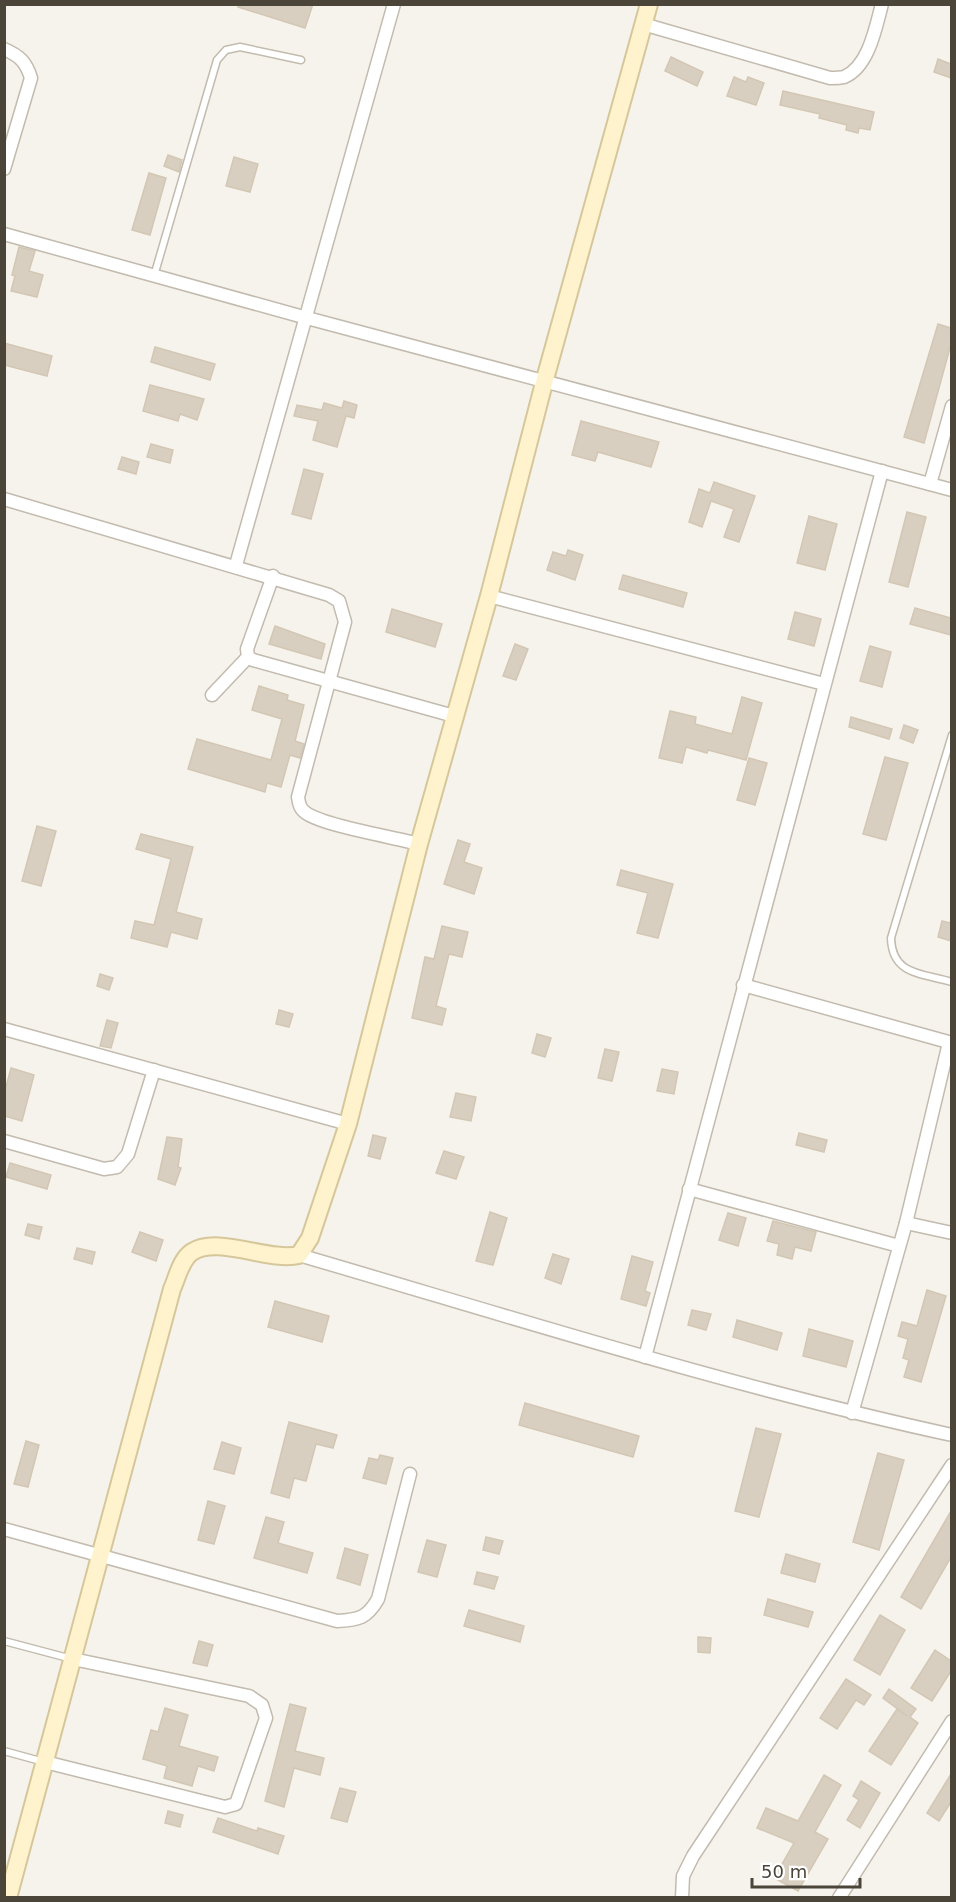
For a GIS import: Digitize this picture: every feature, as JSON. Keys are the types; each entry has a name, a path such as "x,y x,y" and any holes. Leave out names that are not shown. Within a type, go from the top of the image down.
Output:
{"street":[{"path":"236,565 308,318 394,4"},
{"path":"299,1255 310,1238 348,1124 419,844 489,596 545,380 649,4"},
{"path":"643,24 830,78 837,78 845,77 861,62 882,4"},
{"path":"4,49 19,56 28,67 32,78 4,169"},
{"path":"4,234 951,490"},
{"path":"930,484 951,406"},
{"path":"645,1357 882,471"},
{"path":"4,499 273,576 329,594 339,601 345,622 298,797 300,807 323,820 419,844"},
{"path":"248,657 247,649 273,576"},
{"path":"489,596 824,684"},
{"path":"248,657 454,716"},
{"path":"212,695 248,657"},
{"path":"743,985 951,1039 906,1223 852,1413"},
{"path":"4,1029 348,1124"},
{"path":"4,1141 104,1170 117,1167 128,1154 154,1071"},
{"path":"689,1189 899,1246"},
{"path":"906,1223 951,1233"},
{"path":"8,1898 172,1289 182,1264 191,1252 204,1247 235,1248 285,1258 299,1255 645,1357 852,1413 951,1435"},
{"path":"682,1898 683,1876 693,1856 951,1465"},
{"path":"4,1529 337,1621 357,1620 369,1614 378,1599 410,1474"},
{"path":"45,1762 225,1807 236,1804 266,1718 262,1705 249,1696 73,1659"},
{"path":"839,1898 951,1721"}],"lane":[{"path":"154,276 217,60 226,50 240,47 302,60"},
{"path":"951,735 891,938 896,962 904,969 951,982"},
{"path":"4,1641 73,1659"},
{"path":"4,1751 45,1762"}],"building":[{"path":"239,4 313,4 305,28 238,7"},
{"path":"671,57 703,72 697,86 665,71"},
{"path":"938,59 951,64 951,78 934,72"},
{"path":"734,77 746,82 748,77 764,83 756,105 727,96"},
{"path":"783,91 874,112 870,130 859,128 858,133 846,130 847,125 819,118 820,114 780,105"},
{"path":"168,155 182,160 179,172 164,166"},
{"path":"234,157 258,164 250,192 226,186"},
{"path":"149,173 166,178 150,235 132,230"},
{"path":"19,247 35,251 29,271 43,275 37,297 11,291 15,276 12,275"},
{"path":"938,324 951,328 951,344 924,443 904,437"},
{"path":"4,343 52,356 47,376 4,365"},
{"path":"155,347 215,364 210,380 151,362"},
{"path":"150,385 204,399 197,420 180,414 178,421 143,411"},
{"path":"344,401 357,405 354,418 346,416 337,447 313,440 318,421 294,416 297,405 322,410 324,403 342,408"},
{"path":"581,421 659,442 651,467 598,452 595,461 572,455"},
{"path":"151,444 173,450 170,463 147,457"},
{"path":"122,457 139,462 136,474 118,469"},
{"path":"304,469 323,474 311,519 292,514"},
{"path":"714,482 755,496 739,542 724,537 734,509 711,501 702,527 689,522 699,489 710,493"},
{"path":"907,512 926,517 908,587 889,582"},
{"path":"809,516 837,524 825,570 797,563"},
{"path":"568,550 583,555 575,580 547,570 553,552 566,556"},
{"path":"623,575 687,593 683,607 619,589"},
{"path":"915,608 951,618 951,635 910,624"},
{"path":"392,609 442,624 435,647 386,632"},
{"path":"795,612 821,619 814,646 788,639"},
{"path":"275,626 325,644 321,659 269,644"},
{"path":"515,644 528,649 516,680 503,676"},
{"path":"870,646 891,652 882,687 860,681"},
{"path":"259,686 288,695 287,700 304,705 295,741 304,744 300,758 290,755 281,787 267,783 265,792 188,769 197,739 271,760 282,719 252,710"},
{"path":"742,697 762,703 746,760 686,747 682,763 659,758 670,711 696,717 695,724 732,734"},
{"path":"851,717 892,729 889,739 849,727"},
{"path":"904,725 918,730 913,743 900,738"},
{"path":"885,757 908,763 886,840 863,834"},
{"path":"749,758 767,763 755,805 737,800"},
{"path":"37,826 56,831 41,886 22,881"},
{"path":"141,834 193,847 176,912 202,919 197,939 171,932 167,947 131,938 135,921 154,925 171,859 136,849"},
{"path":"458,840 470,844 464,862 482,868 474,894 444,884"},
{"path":"621,870 673,884 658,938 637,933 648,893 617,885"},
{"path":"942,921 951,923 951,941 938,937"},
{"path":"442,926 468,932 462,957 449,954 436,1006 446,1009 442,1025 412,1018 425,957 434,959"},
{"path":"100,974 113,978 109,990 97,986"},
{"path":"279,1010 293,1014 289,1027 276,1024"},
{"path":"107,1020 118,1023 111,1048 100,1046"},
{"path":"537,1034 551,1038 545,1057 532,1053"},
{"path":"605,1049 619,1052 612,1081 598,1078"},
{"path":"11,1068 34,1075 22,1121 4,1116 4,1094"},
{"path":"662,1069 678,1072 674,1094 657,1091"},
{"path":"456,1093 476,1097 471,1121 450,1117"},
{"path":"799,1133 827,1140 824,1152 796,1145"},
{"path":"373,1135 386,1138 380,1159 368,1156"},
{"path":"167,1137 182,1139 178,1167 181,1168 175,1185 158,1179"},
{"path":"444,1151 464,1157 456,1179 436,1173"},
{"path":"10,1163 51,1175 47,1189 6,1177"},
{"path":"490,1212 507,1218 493,1265 476,1261"},
{"path":"728,1213 746,1218 738,1246 719,1240"},
{"path":"773,1221 816,1232 811,1251 795,1247 792,1259 777,1255 779,1244 767,1241"},
{"path":"28,1224 42,1227 39,1239 25,1235"},
{"path":"140,1232 163,1240 156,1261 132,1252"},
{"path":"77,1248 95,1252 92,1264 74,1259"},
{"path":"553,1254 569,1259 561,1284 545,1278"},
{"path":"632,1256 653,1262 645,1291 650,1293 646,1306 621,1299"},
{"path":"927,1290 946,1296 921,1382 904,1377 909,1360 903,1358 908,1339 898,1336 902,1322 917,1326"},
{"path":"275,1301 329,1316 322,1342 268,1327"},
{"path":"692,1310 711,1314 706,1330 688,1325"},
{"path":"737,1320 782,1333 777,1350 733,1337"},
{"path":"809,1329 853,1341 846,1367 803,1356"},
{"path":"525,1403 639,1436 633,1457 519,1425"},
{"path":"289,1422 337,1435 333,1448 316,1444 306,1481 294,1478 289,1498 271,1493"},
{"path":"756,1428 781,1434 759,1517 735,1511"},
{"path":"26,1441 39,1445 28,1487 14,1484"},
{"path":"222,1442 241,1448 234,1474 214,1469"},
{"path":"878,1453 904,1460 879,1550 853,1542"},
{"path":"380,1455 393,1458 386,1484 363,1478 369,1458 378,1460"},
{"path":"208,1501 225,1506 214,1544 198,1540"},
{"path":"951,1511 951,1557 921,1609 901,1597"},
{"path":"266,1517 284,1522 278,1543 313,1553 307,1573 254,1558"},
{"path":"486,1537 503,1541 499,1554 483,1550"},
{"path":"427,1540 446,1545 437,1577 418,1572"},
{"path":"345,1548 368,1555 360,1585 337,1578"},
{"path":"786,1554 820,1564 815,1582 781,1573"},
{"path":"477,1572 498,1577 494,1589 474,1584"},
{"path":"768,1599 813,1612 808,1627 764,1615"},
{"path":"469,1610 524,1626 520,1642 464,1626"},
{"path":"880,1615 905,1630 880,1675 854,1660"},
{"path":"698,1637 711,1638 710,1653 698,1652"},
{"path":"199,1641 213,1645 207,1666 193,1663"},
{"path":"935,1650 951,1661 951,1671 932,1701 911,1688"},
{"path":"846,1679 871,1695 864,1705 856,1700 837,1729 820,1718"},
{"path":"889,1689 916,1709 910,1717 918,1723 891,1765 869,1751 897,1709 907,1716 883,1698"},
{"path":"290,1704 306,1708 295,1751 324,1758 320,1775 294,1768 284,1807 265,1801"},
{"path":"165,1708 188,1715 179,1746 218,1757 214,1771 198,1766 192,1786 164,1778 167,1766 143,1759 151,1730 158,1732"},
{"path":"951,1774 951,1802 939,1821 927,1813"},
{"path":"824,1775 841,1785 815,1832 828,1839 798,1891 774,1878 794,1843 757,1828 766,1808 798,1821"},
{"path":"861,1781 880,1793 860,1828 847,1820 859,1800 853,1796"},
{"path":"340,1788 356,1792 347,1822 331,1818"},
{"path":"168,1811 183,1815 180,1827 165,1823"},
{"path":"218,1818 257,1831 258,1828 284,1836 278,1854 213,1832"}]}
